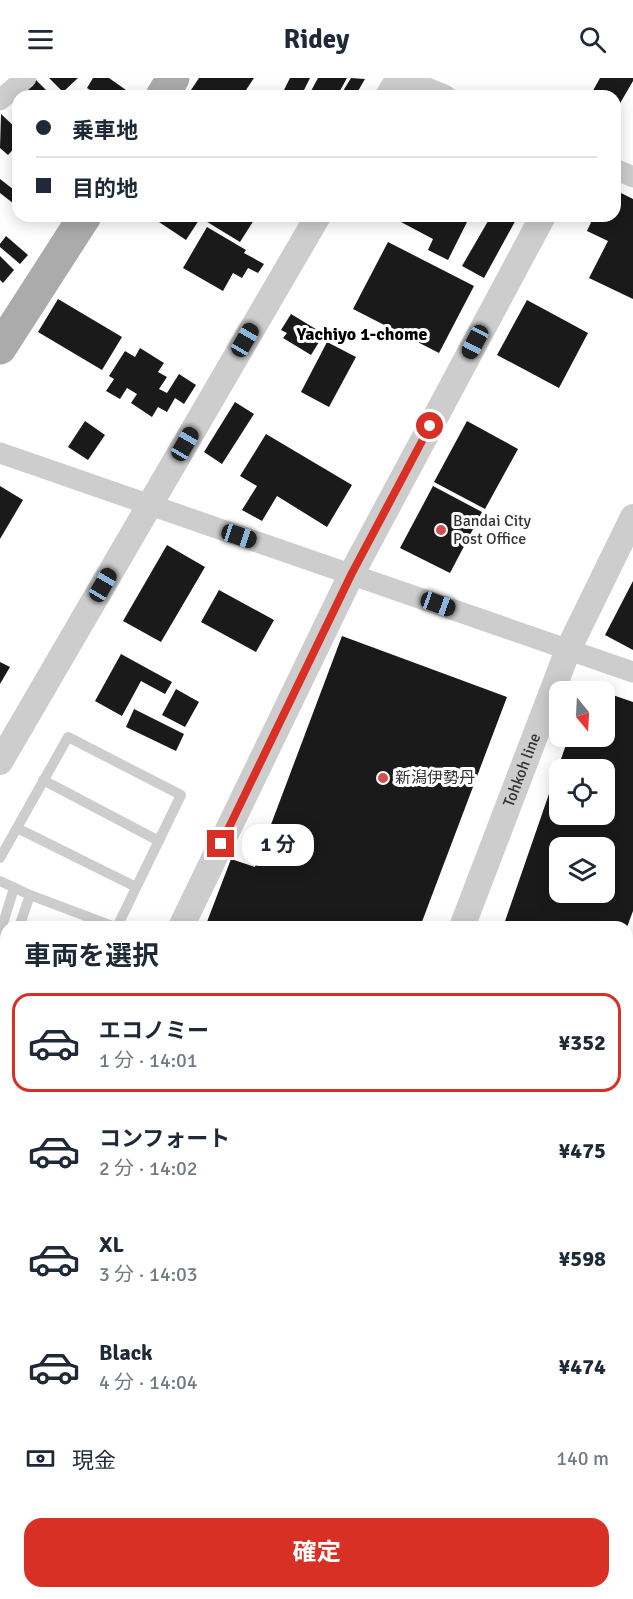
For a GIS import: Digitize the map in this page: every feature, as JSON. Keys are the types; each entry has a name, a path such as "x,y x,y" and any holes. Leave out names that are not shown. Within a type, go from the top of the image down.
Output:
{"main road":[{"path":"0,348 81,222"}],"street":[{"path":"15,90 26,78"},
{"path":"404,78 432,90"},
{"path":"0,762 314,222"},
{"path":"184,921 352,573 540,222"},
{"path":"0,453 633,672"},
{"name":"Tohkoh line","path":"464,921 568,650 633,517"}],"lane":[{"path":"0,858 68,737 181,795 119,921"},
{"path":"43,780 159,841"},
{"path":"17,828 136,887"},
{"path":"0,881 30,895 100,921"},
{"path":"4,921 14,888"},
{"path":"21,921 30,895"}],"building":[{"path":"34,78 46,90 23,90"},
{"path":"49,78 78,78 65,90 61,90"},
{"path":"93,78 109,78 126,90 90,90 87,88"},
{"path":"199,78 254,78 246,90 191,90"},
{"path":"290,78 310,78 304,90 284,90"},
{"path":"318,78 347,78 340,90 312,90"},
{"path":"351,78 365,79 359,90 344,90"},
{"path":"600,78 633,78 621,102 621,90 593,90"},
{"path":"1,114 12,124 12,151 8,155 0,148"},
{"path":"0,179 12,188 12,202 0,193"},
{"path":"621,193 633,199 633,299 589,278 608,241 587,231 591,222 621,222"},
{"path":"159,222 198,222 186,240"},
{"path":"207,222 253,222 240,242"},
{"path":"401,222 467,222 448,260 428,250 433,239"},
{"path":"488,222 515,222 484,278 462,266"},
{"path":"207,227 246,250 244,253 264,264 258,273 248,268 242,278 233,273 223,291 183,268"},
{"path":"6,236 28,255 20,264 0,247"},
{"path":"388,242 474,286 439,353 353,309"},
{"path":"0,256 14,270 3,283 0,280"},
{"path":"58,299 122,337 102,370 38,332"},
{"path":"527,300 588,333 559,388 497,355"},
{"path":"291,314 324,334 311,355 283,338 287,333 281,330"},
{"path":"327,342 356,357 329,407 301,392"},
{"path":"140,348 164,363 158,372 167,377 159,389 167,393 179,374 196,385 184,404 175,398 167,412 158,407 152,417 131,403 137,394 127,388 120,399 106,391 114,379 109,376 125,351 135,357"},
{"path":"235,402 254,414 222,464 204,452"},
{"path":"85,421 105,435 88,460 68,447"},
{"path":"467,421 518,449 485,509 434,482"},
{"path":"266,434 352,485 327,527 277,496 262,521 242,510 257,486 240,476"},
{"path":"0,486 23,500 0,539"},
{"path":"433,486 482,512 450,573 400,548"},
{"path":"167,545 205,567 161,642 123,621"},
{"path":"633,581 633,650 605,635"},
{"path":"219,590 274,620 256,652 201,622"},
{"name":"新潟伊勢丹","path":"342,636 507,697 422,921 207,921 231,859 255,867"},
{"path":"121,654 172,682 165,694 141,681 122,716 95,701"},
{"path":"0,662 10,667 0,684"},
{"path":"176,689 199,702 185,727 162,715"},
{"path":"615,696 633,702 633,911 629,921 505,921 549,794 549,825 615,825 615,759 561,759 565,747 615,747"},
{"path":"134,709 184,734 176,751 126,727"}],"place":[{"name":"Bandai City Post Office","path":"441,530"},
{"name":"新潟伊勢丹","path":"383,778"}],"district":[{"name":"Yachiyo 1-chome","path":"362,334"}],"route":[{"path":"221,844 352,573 430,426"}]}
